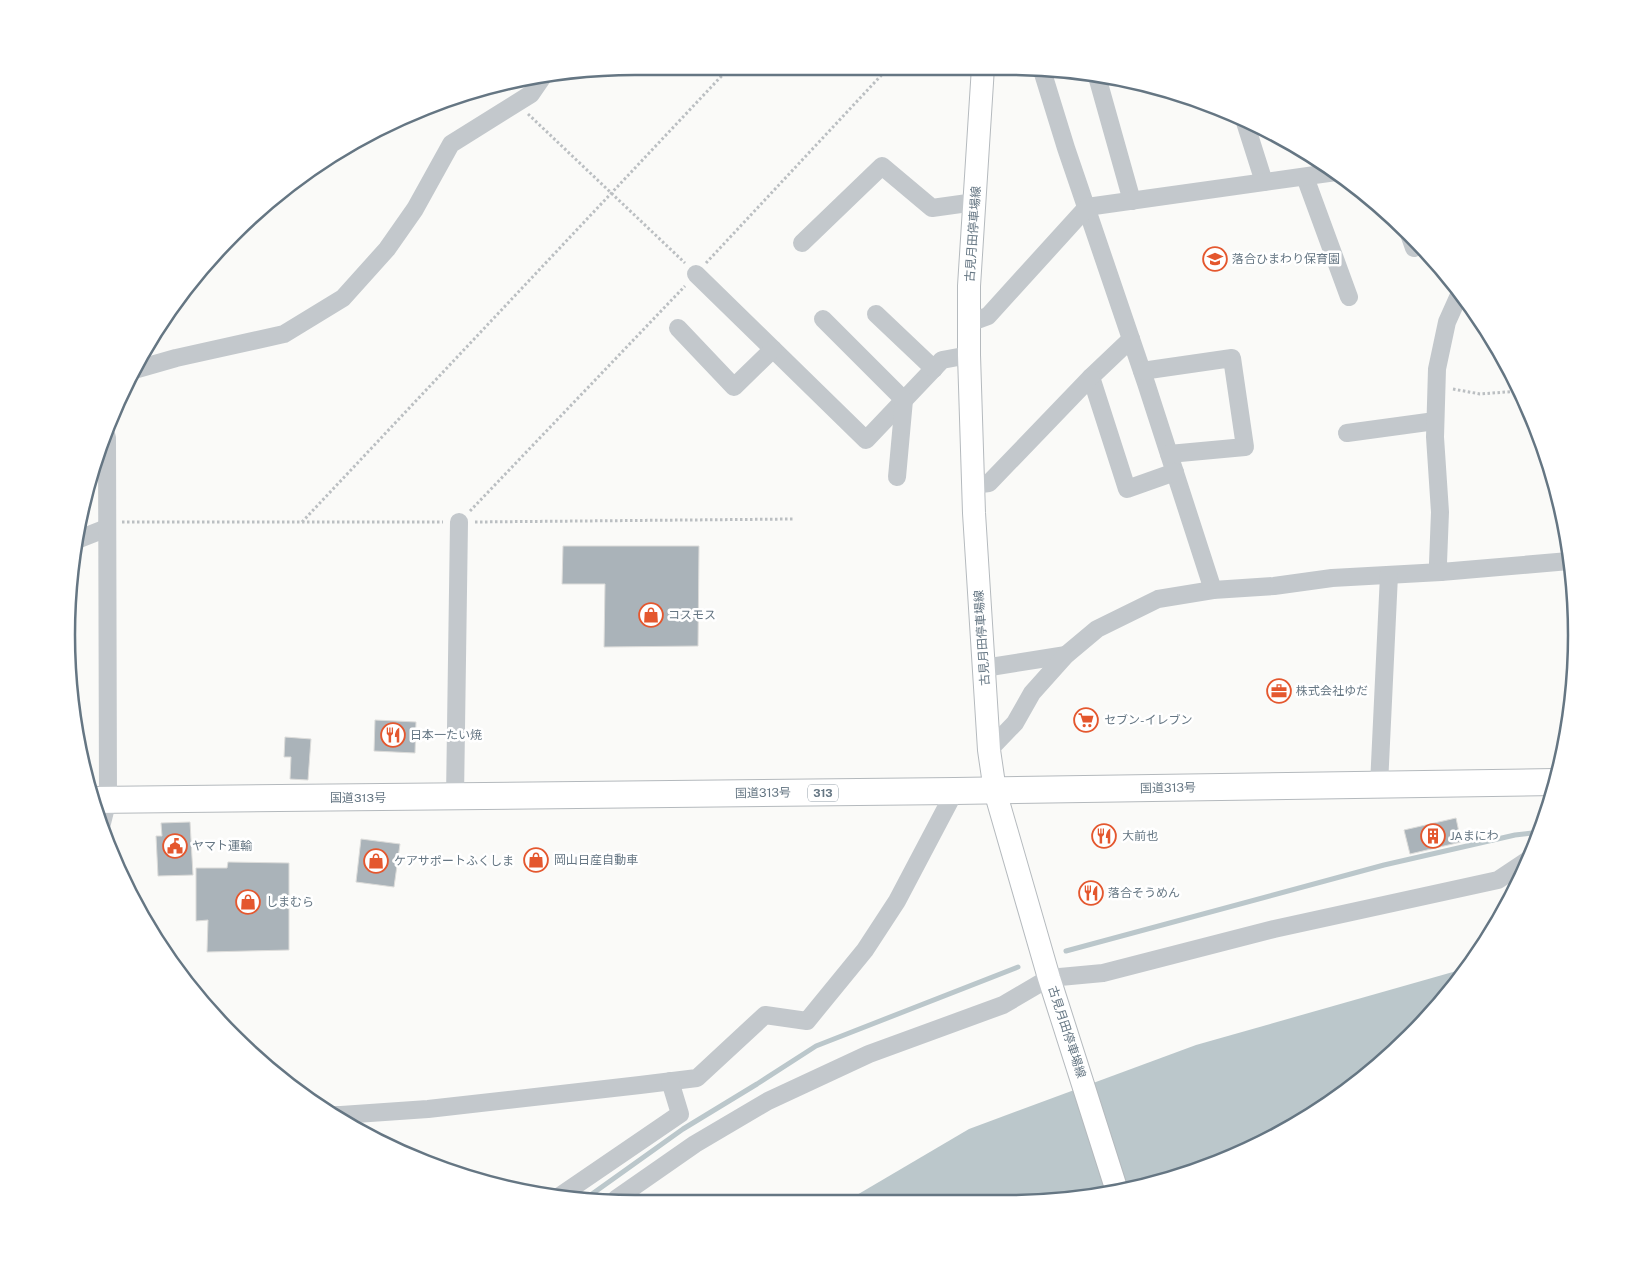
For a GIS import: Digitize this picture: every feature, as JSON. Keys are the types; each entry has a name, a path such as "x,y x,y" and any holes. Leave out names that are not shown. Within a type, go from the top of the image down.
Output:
{"highway":[{"name":"国道313号","path":"100,799 995,791 1548,782"}],"main road":[{"name":"古見月田停車場線","path":"983,75 969,286 969,355 973,485 989,750 995,791 1049,978 1115,1184"}],"street":[{"path":"1043,76 1213,590"},
{"path":"1099,83 1132,201"},
{"path":"143,367 176,358 284,334 343,298 387,249 415,209 451,144 531,94 538,84"},
{"path":"1247,129 1264,182"},
{"path":"802,243 882,166 932,208 975,202"},
{"path":"969,323 988,316 1087,207 1325,174"},
{"path":"1305,177 1349,297"},
{"path":"696,274 866,440 942,360 969,355"},
{"path":"1441,572 1438,563 1440,512 1435,421 1437,369 1447,322 1457,300"},
{"path":"876,314 934,369"},
{"path":"823,319 904,400"},
{"path":"678,328 734,387 773,349"},
{"path":"973,485 989,483 1131,339"},
{"path":"1142,371 1232,358 1245,448 1169,454"},
{"path":"1091,378 1127,489 1175,472"},
{"path":"897,477 904,400"},
{"path":"1347,433 1435,421"},
{"path":"100,799 107,528 107,450"},
{"path":"456,797 459,522"},
{"path":"84,537 107,528"},
{"path":"989,750 1015,724 1032,693 1066,654 1097,629 1158,599 1213,590 1274,586 1332,578 1441,572 1563,562"},
{"path":"1379,785 1389,575"},
{"path":"984,668 1066,654"},
{"path":"346,1115 428,1109 697,1078 765,1015 806,1021 865,950 898,900 955,791"},
{"path":"622,1195 695,1144 768,1101 869,1054 1003,1005 1049,978 1103,973 1274,929 1498,880 1517,867"},
{"path":"568,1191 680,1114 670,1081"}],"path":[{"path":"302,522 721,75"},
{"path":"459,522 696,274 881,75"},
{"path":"516,103 696,274"},
{"path":"1436,387 1480,394 1512,391"},
{"path":"107,528 122,522 459,522 793,519"}],"shaded area":[{"path":"1455,971 1404,1031 1377,1056 1319,1101 1256,1137 1188,1165 1153,1176 1117,1184 1045,1194 857,1195 969,1129 1196,1045"}],"building":[{"name":"コスモス","path":"563,546 699,546 698,646 604,647 605,584 562,584"},
{"path":"375,720 416,722 415,753 374,751"},
{"path":"285,737 311,739 308,780 290,779 291,757 284,757"},
{"name":"JAまにわ","path":"1456,818 1461,842 1410,854 1404,830"},
{"path":"190,822 193,875 158,876 156,836 162,836 161,823"},
{"path":"361,839 400,844 394,887 356,882"},
{"path":"228,862 289,863 289,950 207,952 208,920 196,921 196,868 227,868"}],"waterway":[{"path":"1066,951 1384,865 1515,835 1531,833"},
{"path":"593,1193 683,1129 816,1046 1018,967"}],"place":[{"name":"落合ひまわり保育園","path":"1215,259"},
{"name":"コスモス","path":"651,615"},
{"name":"株式会社ゆだ","path":"1279,691"},
{"name":"セブン-イレブン","path":"1086,720"},
{"name":"日本一たい焼","path":"393,735"},
{"name":"大前也","path":"1104,836"},
{"name":"JAまにわ","path":"1433,836"},
{"name":"ヤマト運輸","path":"175,846"},
{"name":"岡山日産自動車","path":"536,860"},
{"name":"ケアサポートふくしま","path":"376,861"},
{"name":"落合そうめん","path":"1091,893"},
{"name":"しまむら","path":"248,902"}]}
